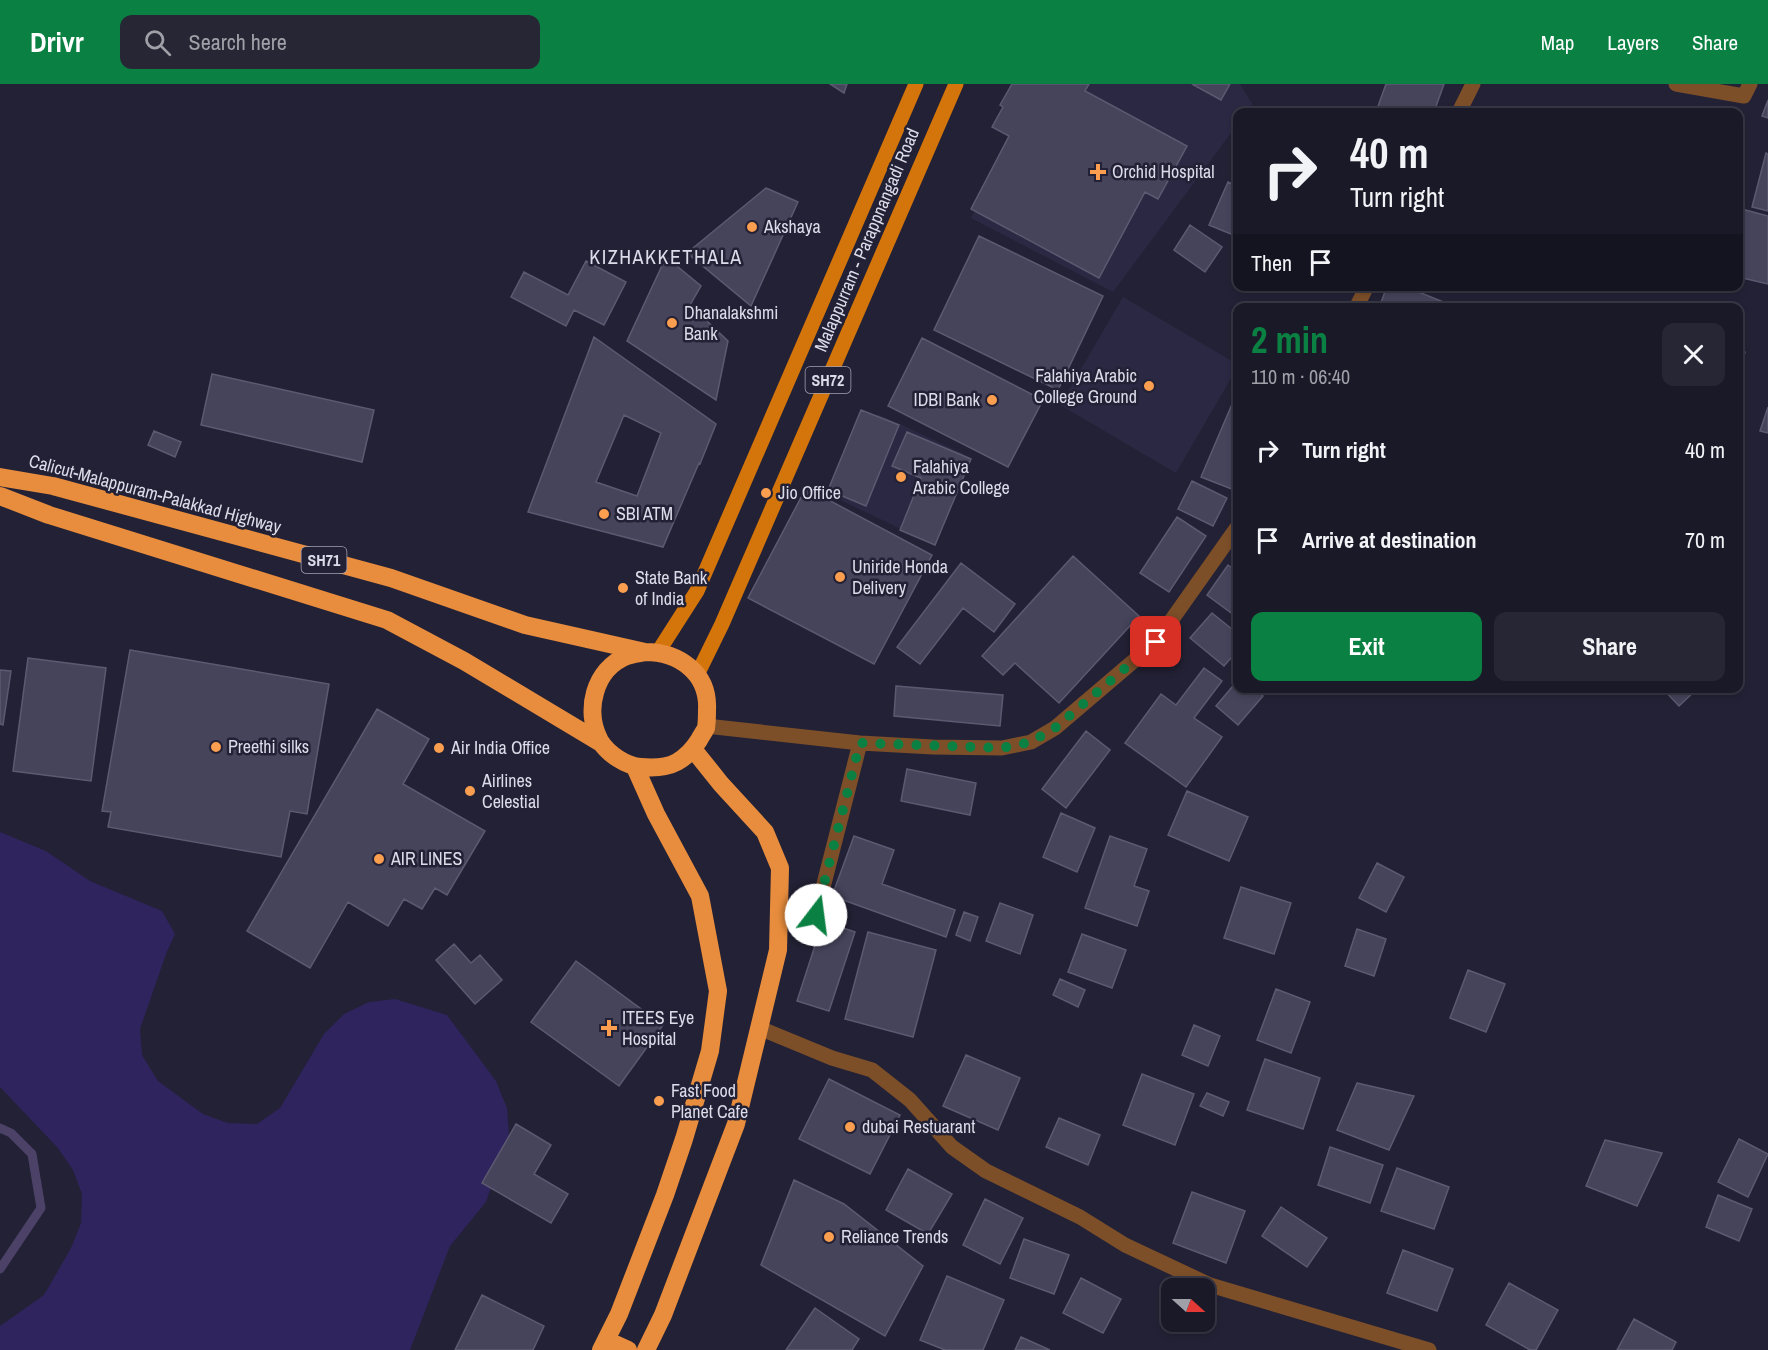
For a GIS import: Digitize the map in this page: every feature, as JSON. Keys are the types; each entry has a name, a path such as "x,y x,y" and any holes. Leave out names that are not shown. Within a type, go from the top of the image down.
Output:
{"highway":[{"name":"Calicut-Malappuram-Palakkad Highway","path":"0,477 53,486 391,578 525,625 673,656 687,664 698,675"},
{"name":"SH71","path":"0,496 61,519 387,620 464,661 601,743 616,758 636,767"},
{"path":"601,743 593,724 592,704 597,685 609,668 626,657 651,652"},
{"path":"628,1350 604,1345 619,1314 665,1195 684,1138 710,1051 718,991 700,896 656,814 636,767 657,768 677,762 693,749 706,726 707,700 698,675"},
{"path":"646,1350 667,1304 736,1124 778,950 780,868 765,832 693,749"}],"main road":[{"name":"Malappurram - Parappnangadi Road","path":"651,652 697,591 916,84"},
{"name":"Malappurram - Parappnangadi Road","path":"698,675 956,84"}],"street":[{"path":"1460,108 1473,84"},
{"path":"1676,84 1744,96 1750,84"},
{"path":"706,726 860,743 1002,748 1031,742 1055,728 1156,642 1233,533"},
{"path":"816,915 860,743"},
{"path":"759,1028 832,1058 872,1070 910,1100 952,1147 986,1171 1080,1216 1125,1245 1210,1285 1429,1350"}],"shaded area":[{"name":"Orchid Hospital","path":"1034,84 1240,84 1253,105 1250,108 1233,108 1233,130 1113,292 971,218"},
{"name":"Falahiya Arabic College Ground","path":"1123,297 1233,362 1233,375 1176,473 1060,405"},
{"name":"Falahiya Arabic College","path":"878,414 964,454 924,540 838,499"},
{"path":"0,832 46,851 90,881 162,911 175,934 140,1029 142,1055 158,1081 203,1114 228,1123 257,1124 280,1108 324,1034 344,1014 369,1002 395,999 447,1015 496,1081 507,1108 509,1135 486,1202 450,1246 410,1350 0,1350 0,1326 44,1295 71,1248 81,1223 82,1194 73,1170 57,1147 0,1087"}],"building":[{"path":"830,84 847,84 844,93"},
{"name":"Orchid Hospital","path":"1012,84 1089,84 1085,91 1187,146 1158,199 1145,192 1099,278 971,209 1009,136 992,127 1003,107 1000,105"},
{"path":"1192,84 1230,84 1221,100"},
{"path":"1386,84 1444,84 1435,108 1377,108"},
{"path":"1768,100 1768,118 1762,116"},
{"path":"1766,153 1768,154 1768,211 1752,207"},
{"path":"1228,182 1233,184 1233,235 1209,225"},
{"name":"Akshaya","path":"766,188 798,202 751,306 687,253"},
{"path":"1743,209 1768,216 1768,284 1743,278"},
{"path":"1190,225 1222,247 1205,272 1174,250"},
{"path":"979,236 1103,296 1058,390 934,330"},
{"name":"Dhanalakshmi Bank","path":"666,257 701,286 690,305 728,341 716,400 627,341"},
{"path":"586,261 626,282 604,325 574,310 566,326 511,297 524,272 568,295"},
{"path":"1385,291 1416,291 1446,303 1381,303"},
{"path":"594,337 716,424 663,547 528,512","holes":["624,415 661,433 637,496 596,482"]},
{"path":"922,338 1043,400 1008,467 888,406"},
{"path":"212,374 374,410 362,462 201,425"},
{"path":"1233,402 1233,489 1201,477"},
{"path":"1768,407 1768,433 1760,431"},
{"path":"861,410 899,425 866,506 828,490"},
{"path":"154,431 181,442 175,457 148,445"},
{"path":"907,432 971,459 935,545 900,530 921,478 892,466"},
{"path":"1192,481 1227,498 1213,526 1178,509"},
{"name":"Uniride Honda Delivery","path":"806,488 932,555 874,664 748,598"},
{"path":"1177,517 1206,536 1169,592 1140,573"},
{"path":"1073,556 1139,616 1059,703 1015,663 1003,675 982,656"},
{"path":"961,563 1015,604 994,632 963,608 920,664 897,647"},
{"path":"1228,565 1233,568 1233,614 1207,595"},
{"path":"1212,613 1233,630 1233,656 1224,666 1190,638"},
{"name":"Preethi silks","path":"130,650 329,684 307,814 290,811 281,857 108,827 111,812 102,811"},
{"path":"28,658 106,668 91,781 13,771"},
{"path":"1204,668 1222,681 1194,718 1222,737 1186,787 1125,743 1161,694 1176,705"},
{"path":"0,670 11,671 3,725 0,724"},
{"path":"896,686 1003,695 1000,726 894,716"},
{"path":"1233,686 1233,693 1260,693 1263,696 1238,725 1216,706"},
{"path":"1667,693 1693,693 1679,706"},
{"name":"AIR LINES","path":"377,709 429,739 403,784 485,831 447,895 435,888 422,909 404,899 388,926 348,902 310,968 247,931"},
{"path":"1086,731 1110,750 1066,808 1042,789"},
{"path":"907,769 976,783 970,815 901,801"},
{"path":"1187,791 1248,817 1229,861 1168,835"},
{"path":"1061,813 1095,828 1077,872 1043,857"},
{"path":"854,836 894,850 882,884 955,910 946,937 832,896"},
{"path":"1110,836 1147,849 1134,886 1149,891 1137,926 1085,908"},
{"path":"1377,863 1404,877 1386,912 1359,898"},
{"path":"1241,887 1291,903 1274,954 1224,938"},
{"path":"1000,903 1033,915 1020,954 986,941"},
{"path":"964,912 978,917 970,941 956,935"},
{"path":"823,921 855,932 829,1011 797,1001"},
{"path":"1357,929 1386,939 1374,976 1345,966"},
{"path":"868,932 936,950 913,1037 845,1019"},
{"path":"1082,934 1126,950 1112,988 1068,972"},
{"path":"454,944 471,963 480,955 502,980 475,1004 436,960"},
{"path":"576,961 663,1025 619,1086 531,1022"},
{"path":"1468,970 1505,984 1486,1032 1450,1018"},
{"path":"1060,979 1085,990 1078,1007 1053,995"},
{"path":"1276,989 1310,1002 1291,1053 1257,1040"},
{"path":"1194,1025 1220,1036 1208,1066 1182,1055"},
{"path":"966,1055 1020,1078 998,1130 943,1106"},
{"path":"1265,1059 1320,1078 1303,1129 1247,1110"},
{"path":"1142,1074 1194,1094 1175,1145 1123,1125"},
{"name":"dubai Restuarant","path":"829,1079 900,1115 870,1174 799,1139"},
{"path":"1357,1083 1414,1096 1389,1150 1337,1130"},
{"path":"1207,1093 1229,1102 1223,1116 1200,1106"},
{"path":"1059,1118 1100,1135 1088,1165 1046,1147"},
{"path":"516,1124 551,1145 534,1174 568,1194 551,1223 482,1183"},
{"path":"1739,1139 1768,1154 1748,1197 1718,1182"},
{"path":"1605,1140 1662,1153 1637,1206 1586,1186"},
{"path":"1330,1147 1383,1165 1370,1203 1318,1185"},
{"path":"1397,1168 1449,1187 1434,1229 1381,1211"},
{"path":"908,1169 952,1194 928,1234 886,1210"},
{"name":"Reliance Trends","path":"794,1180 844,1204 923,1266 885,1336 761,1265"},
{"path":"1192,1192 1245,1211 1226,1263 1173,1243"},
{"path":"1718,1195 1752,1209 1739,1241 1706,1227"},
{"path":"985,1199 1023,1218 1000,1264 963,1245"},
{"path":"1281,1207 1327,1238 1307,1267 1262,1236"},
{"path":"1024,1239 1069,1255 1054,1294 1010,1278"},
{"path":"1403,1250 1453,1269 1437,1311 1387,1293"},
{"path":"947,1276 1004,1300 983,1350 945,1350 920,1340"},
{"path":"1081,1278 1121,1299 1103,1333 1063,1313"},
{"path":"1509,1283 1558,1310 1536,1350 1530,1350 1486,1325"},
{"path":"482,1295 544,1326 533,1350 455,1350"},
{"path":"815,1308 859,1339 852,1350 786,1350"},
{"path":"1634,1319 1676,1342 1672,1350 1617,1350"},
{"path":"1021,1337 1050,1350 1015,1350"}],"waterway":[{"path":"0,1128 11,1133 32,1154 41,1208 0,1269"}],"place":[{"name":"Orchid Hospital","path":"1098,172"},
{"name":"Akshaya","path":"752,227"},
{"name":"Dhanalakshmi Bank","path":"672,323"},
{"name":"Falahiya Arabic College Ground","path":"1149,386"},
{"name":"IDBI Bank","path":"992,400"},
{"name":"Falahiya Arabic College","path":"901,477"},
{"name":"Jio Office","path":"766,493"},
{"name":"SBI ATM","path":"604,514"},
{"name":"Uniride Honda Delivery","path":"840,577"},
{"name":"State Bank of India","path":"623,588"},
{"name":"Preethi silks","path":"216,747"},
{"name":"Air India Office","path":"439,748"},
{"name":"Airlines Celestial","path":"470,791"},
{"name":"AIR LINES","path":"379,859"},
{"name":"ITEES Eye Hospital","path":"609,1028"},
{"name":"Fast Food Planet Cafe","path":"659,1101"},
{"name":"dubai Restuarant","path":"850,1127"},
{"name":"Reliance Trends","path":"829,1237"}],"district":[{"name":"KIZHAKKETHALA","path":"666,257"}],"route":[{"path":"816,915 860,743 1002,748 1031,742 1055,728 1156,642"}]}
